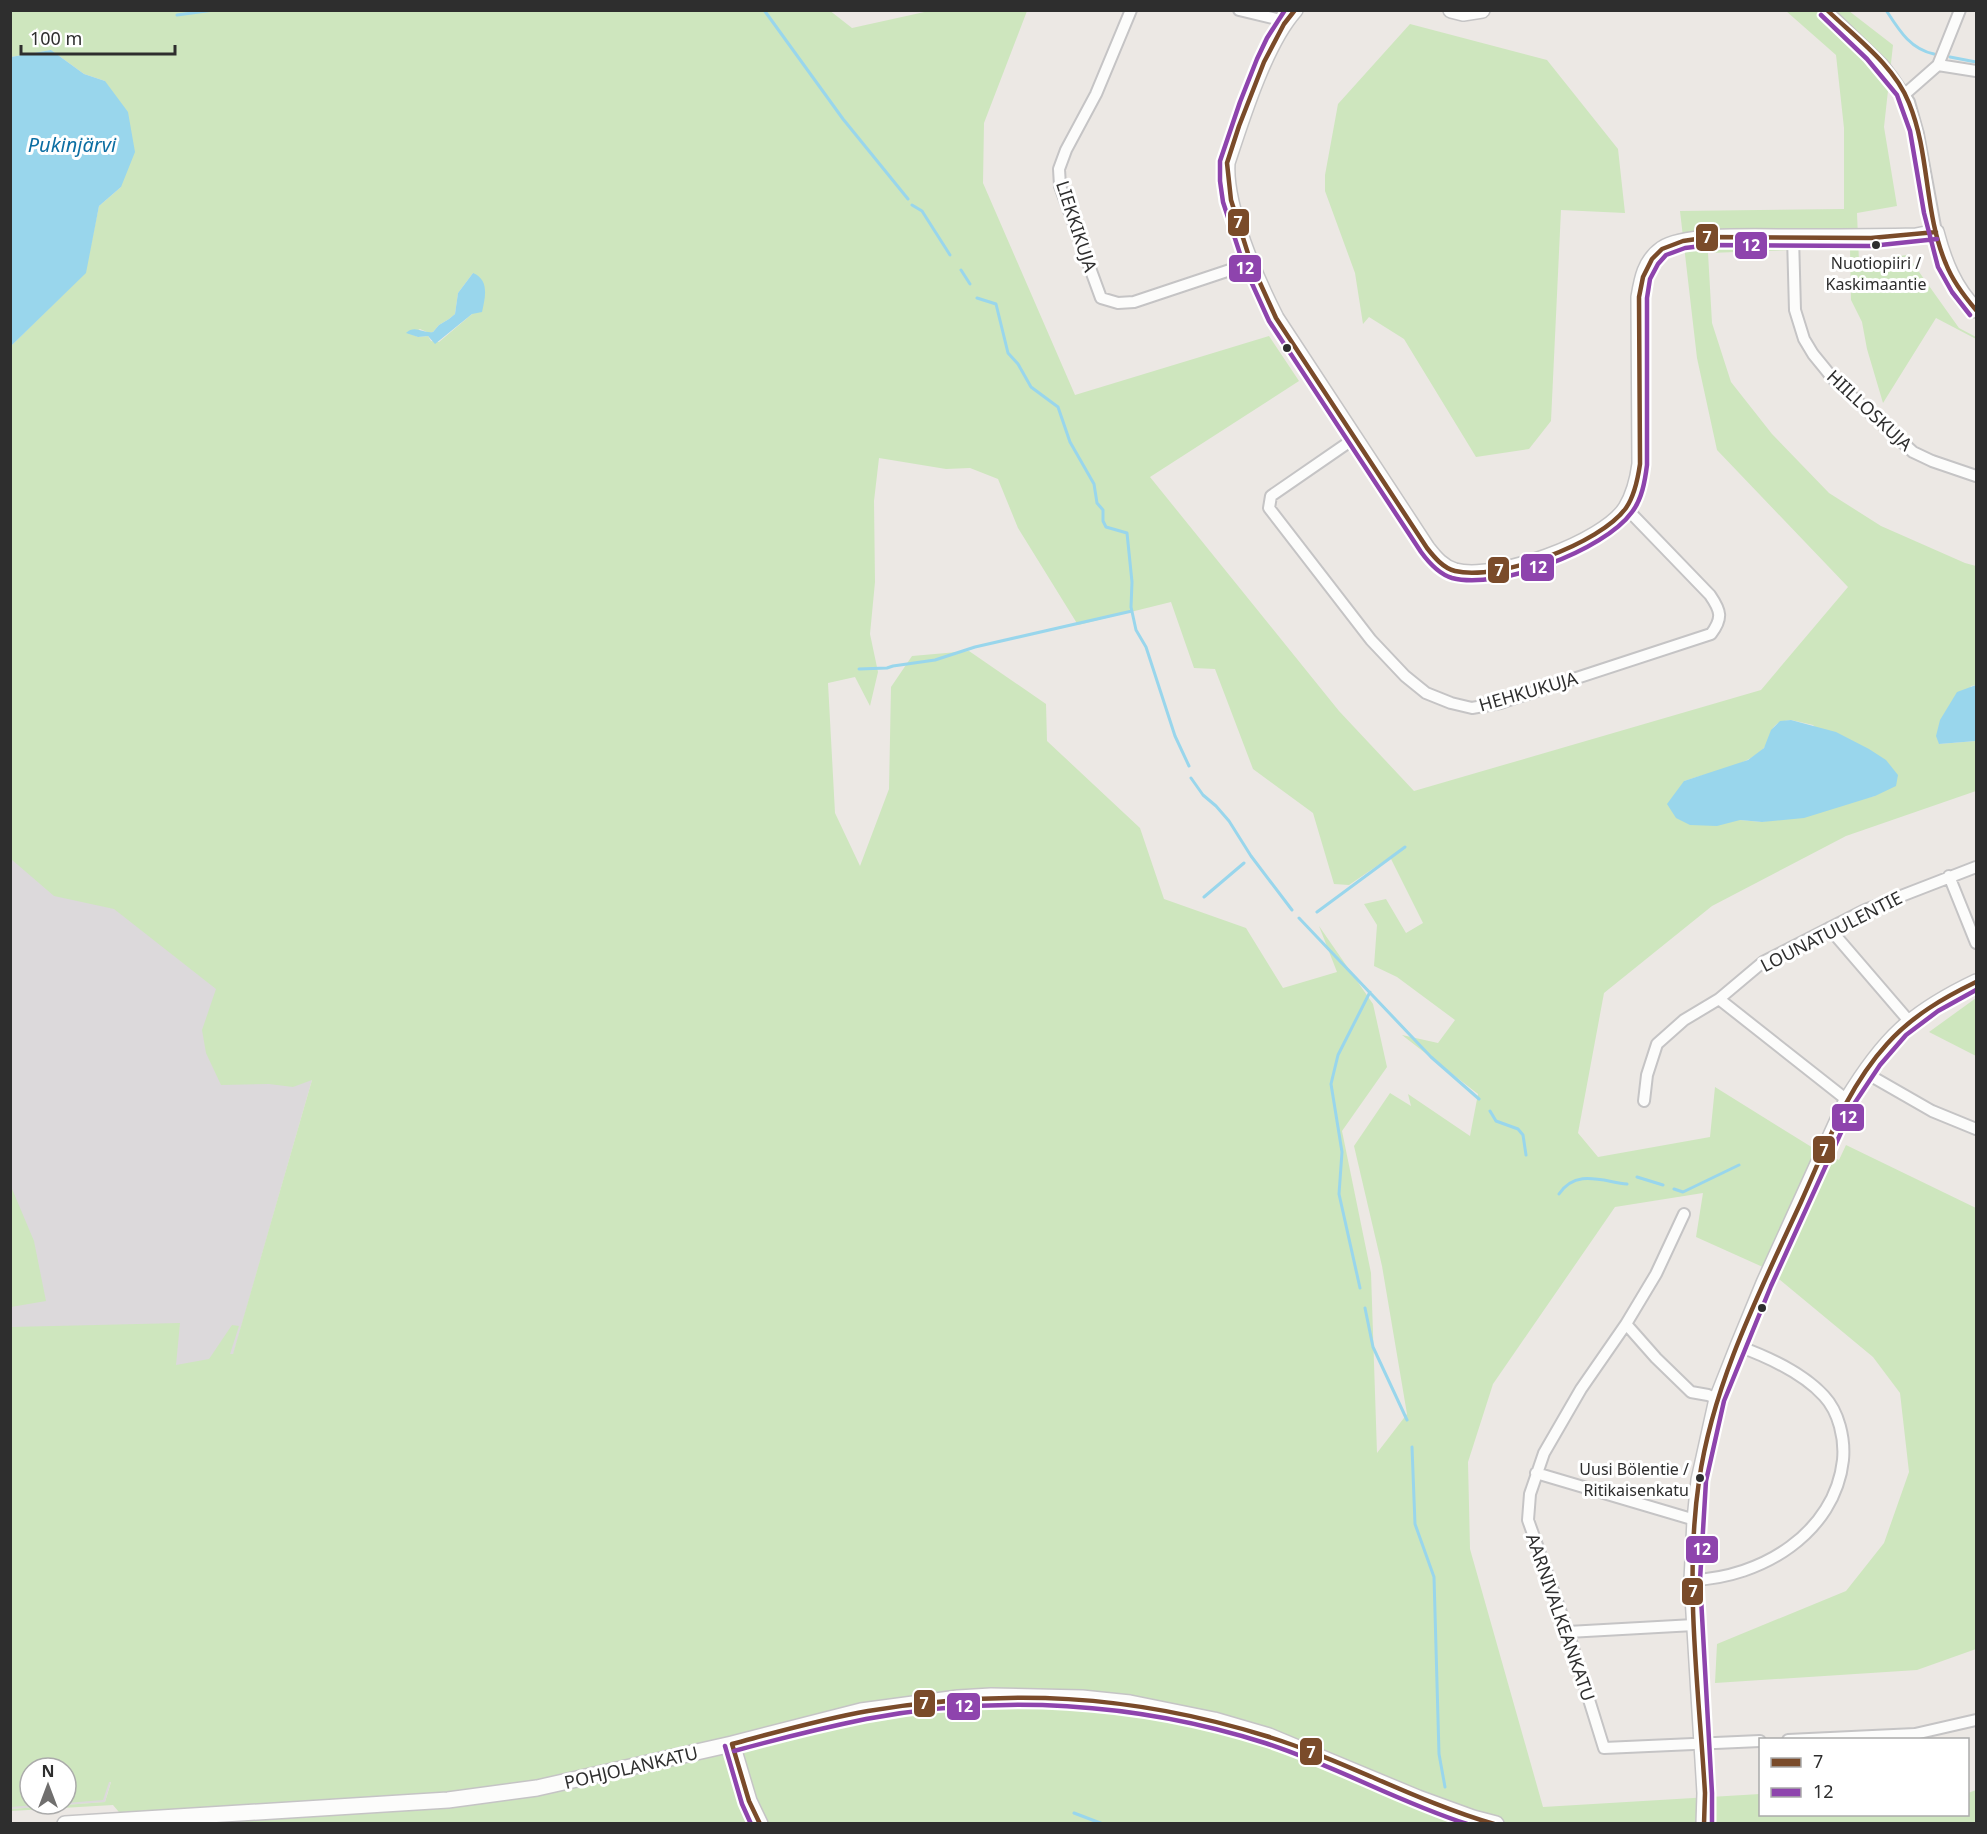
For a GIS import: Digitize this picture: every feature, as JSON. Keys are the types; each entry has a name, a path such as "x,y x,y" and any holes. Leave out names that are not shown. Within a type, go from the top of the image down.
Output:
{"street":[{"name":"LIEKKIKUJA","path":"1131,10 1096,94 1066,150 1059,169 1060,186 1101,298 1118,303 1134,302 1251,263"},
{"path":"1239,10 1290,16 1260,73 1227,163 1226,179 1251,263 1276,318 1322,391 1427,548 1440,564 1455,571 1480,573 1498,571 1569,549 1598,534 1626,508 1638,479 1640,464 1639,297 1642,278 1648,263 1662,249 1688,240 1729,237 1916,236 1936,232"},
{"path":"1451,10 1463,13 1482,10"},
{"path":"1826,10 1881,64 1905,94 1918,134 1936,232 1944,260 1966,300 1977,310"},
{"path":"1905,94 1938,65 1959,10"},
{"path":"1938,65 1977,71"},
{"name":"HIILLOSKUJA","path":"1793,237 1795,310 1804,339 1813,354 1835,381 1913,452 1977,476"},
{"name":"HEHKUKUJA","path":"1355,438 1271,496 1269,508 1371,640 1398,669 1426,693 1451,703 1472,708 1500,703 1711,634 1718,625 1720,613 1717,604 1626,508"},
{"name":"LOUNATUULENTIE","path":"1644,1101 1647,1075 1657,1044 1684,1020 1719,999 1763,962 1865,910 1977,867"},
{"path":"1949,876 1977,943"},
{"path":"1829,928 1909,1021"},
{"path":"1704,1824 1705,1793 1700,1744 1692,1580 1699,1480 1718,1399 1764,1283 1847,1100 1864,1072 1885,1045 1909,1021 1945,997 1977,982"},
{"path":"1719,999 1847,1100"},
{"path":"1864,1072 1932,1111 1977,1129"},
{"name":"AARNIVALKEANKATU","path":"1684,1214 1656,1274 1626,1324 1581,1389 1544,1453 1530,1494 1528,1520 1568,1632 1604,1748 1700,1744"},
{"path":"1626,1324 1656,1358 1691,1392 1718,1399"},
{"path":"1692,1580 1733,1573 1764,1562 1794,1546 1817,1524 1833,1499 1841,1474 1844,1450 1840,1424 1825,1397 1800,1375 1738,1346"},
{"path":"1536,1473 1695,1520"},
{"path":"1568,1632 1695,1626"},
{"name":"POHJOLANKATU","path":"65,1824 448,1800 537,1788 732,1744 861,1711 991,1696 1082,1698 1130,1703 1214,1720 1269,1736 1418,1798 1496,1824"},
{"path":"1831,1738 1916,1734 1977,1720"},
{"path":"1700,1744 1759,1741"},
{"path":"732,1744 749,1801 760,1824"}],"shaded area":[{"path":"10,821 320,1052 105,1802 78,1804 78,1756 18,1756 18,1808 11,1809"}],"green space":[{"path":"829,10 852,28 929,11 1027,11 984,123 983,183 1075,395 1269,336 1299,381 1150,477 1339,711 1414,791 1761,690 1848,587 1717,450 1697,358 1680,211 1844,209 1844,128 1836,55 1786,11 1849,11 1893,45 1884,127 1897,206 1857,213 1859,262 1907,255 1959,328 1976,339 1936,318 1883,403 1867,349 1862,322 1851,300 1850,248 1708,253 1712,323 1731,382 1772,434 1829,493 1881,526 1976,566 1976,685 1971,686 1939,744 1976,741 1976,791 1846,836 1712,906 1604,993 1578,1133 1598,1157 1710,1137 1715,1087 1818,1151 1839,1160 1846,1145 1976,1208 1976,1649 1917,1670 1715,1683 1717,1644 1846,1591 1884,1543 1909,1472 1900,1393 1873,1357 1765,1268 1696,1237 1703,1193 1615,1207 1493,1384 1468,1462 1470,1549 1543,1807 1759,1794 1759,1816 1969,1816 1969,1793 1976,1790 1976,1823 129,1824 113,1805 78,1807 78,1804 105,1802 111,1782 109,1782 103,1800 78,1802 78,1756 18,1756 18,1806 11,1807 11,1327 180,1323 176,1365 209,1359 232,1325 239,1326 230,1354 233,1354 312,1080 293,1087 269,1084 221,1085 206,1053 202,1030 216,989 114,909 54,896 11,859 11,346 85,273 99,206 121,187 105,81 84,74 51,50 11,57 11,11","holes":["473,273 472,314 439,342 431,341 428,336 418,337 411,334 420,329 429,333 433,332 455,314 458,293","879,458 946,469 970,468 998,479 1018,528 1078,625 1171,602 1194,668 1215,669 1253,769 1313,813 1334,884 1349,885 1390,857 1423,923 1406,933 1386,899 1364,904 1377,925 1374,966 1397,977 1455,1020 1438,1043 1402,1035 1478,1094 1470,1136 1408,1094 1411,1106 1390,1093 1354,1146 1382,1266 1407,1414 1377,1453 1371,1273 1342,1131 1387,1067 1373,1004 1319,926 1337,972 1283,988 1246,928 1164,899 1140,828 1047,741 1046,704 969,651 912,656 891,687 889,789 860,866 835,813 828,683 855,677 870,706 878,672 870,634 875,582 874,501","1791,720 1813,725 1875,796 1762,822 1740,820 1684,781 1735,765 1754,756 1766,745 1774,727 1783,721"]},
{"path":"1410,24 1547,60 1618,149 1625,213 1561,210 1551,421 1529,449 1476,457 1404,339 1369,317 1363,324 1355,273 1325,191 1325,175 1338,104"},
{"path":"1976,998 1976,1056 1929,1032"},
{"path":"10,1184 34,1241 46,1301 11,1307"}],"water":[{"name":"Pukinjärvi","path":"51,50 84,74 105,81 128,112 135,152 121,187 99,206 86,273 11,346 11,57"},
{"path":"473,273 482,280 484,285 482,312 472,314 435,344 428,336 418,337 406,333 413,329 433,332 455,314 458,293"},
{"path":"1976,685 1976,741 1939,744 1936,736 1940,720 1957,692"},
{"path":"1791,720 1836,732 1869,749 1886,760 1898,775 1896,786 1875,796 1804,818 1762,822 1740,820 1717,826 1690,825 1676,818 1667,804 1684,781 1748,760 1764,748 1771,730 1780,721"}],"waterway":[{"path":"177,15 214,10"},
{"path":"764,10 843,119 908,199"},
{"path":"1886,10 1912,43 1934,54"},
{"path":"1950,57 1976,62"},
{"path":"912,205 922,211 950,255"},
{"path":"961,270 970,284"},
{"path":"977,298 996,304 1008,353 1018,364 1031,387 1058,407 1070,442 1094,484 1097,503 1103,510 1103,521 1106,527 1127,533 1132,582 1131,607 1136,630 1146,647 1175,736 1189,766"},
{"path":"859,669 887,668 935,660 975,647 1132,611"},
{"path":"1191,778 1203,795 1229,821 1251,856 1292,910"},
{"path":"1317,912 1405,847"},
{"path":"1204,897 1244,863"},
{"path":"1299,918 1431,1057 1479,1099"},
{"path":"1360,1288 1339,1194 1342,1152 1331,1084 1338,1055 1370,992"},
{"path":"1490,1111 1496,1121 1518,1129 1523,1135 1526,1155"},
{"path":"1674,1189 1683,1192 1739,1165"},
{"path":"1637,1177 1663,1185"},
{"path":"1559,1194 1573,1181 1581,1179 1590,1178 1627,1184"},
{"path":"1365,1308 1373,1347 1407,1420"},
{"path":"1412,1447 1415,1524 1434,1577 1439,1754 1445,1787"},
{"path":"1074,1813 1103,1824"}],"transit line":[{"name":"12","path":"1285,10 1257,59 1220,161 1223,202 1244,266 1269,321 1421,552 1435,568 1452,578 1472,580 1496,578 1522,573 1549,564 1599,540 1618,527 1632,512 1642,490 1647,465 1647,298 1650,279 1666,255 1685,248 1710,245 1871,246 1937,239"},
{"name":"7","path":"1295,10 1284,24 1264,62 1239,126 1227,163 1231,200 1251,263 1276,318 1427,548 1439,562 1451,570 1474,573 1497,570 1547,557 1594,534 1613,521 1626,508 1634,492 1640,464 1639,297 1643,277 1652,259 1662,249 1683,241 1710,237 1871,238 1936,232"},
{"name":"7","path":"1827,10 1884,64 1894,76 1909,103 1921,142 1930,204 1939,245 1952,277 1976,310"},
{"name":"12","path":"1821,15 1867,59 1897,95 1910,131 1924,213 1938,267 1952,292 1970,315"},
{"name":"7","path":"1704,1824 1705,1793 1694,1637 1693,1558 1699,1481 1715,1409 1754,1304 1848,1099 1873,1061 1897,1034 1917,1016 1976,982"},
{"name":"12","path":"1712,1824 1700,1580 1706,1481 1724,1401 1771,1286 1854,1104 1880,1065 1906,1035 1938,1011 1976,990"},
{"name":"7","path":"732,1744 834,1718 919,1704 970,1699 1019,1698 1068,1699 1117,1704 1166,1711 1266,1736 1436,1804 1494,1824"},
{"name":"12","path":"734,1751 850,1722 916,1711 966,1706 1067,1706 1167,1718 1265,1743 1467,1824"},
{"name":"7","path":"732,1744 749,1801 760,1824"},
{"name":"12","path":"725,1746 742,1804 751,1824"}],"place":[{"name":"Nuotiopiiri / Kaskimaantie","path":"1876,245"},
{"name":"Uusi Bölentie / Ritikaisenkatu","path":"1700,1478"}]}
